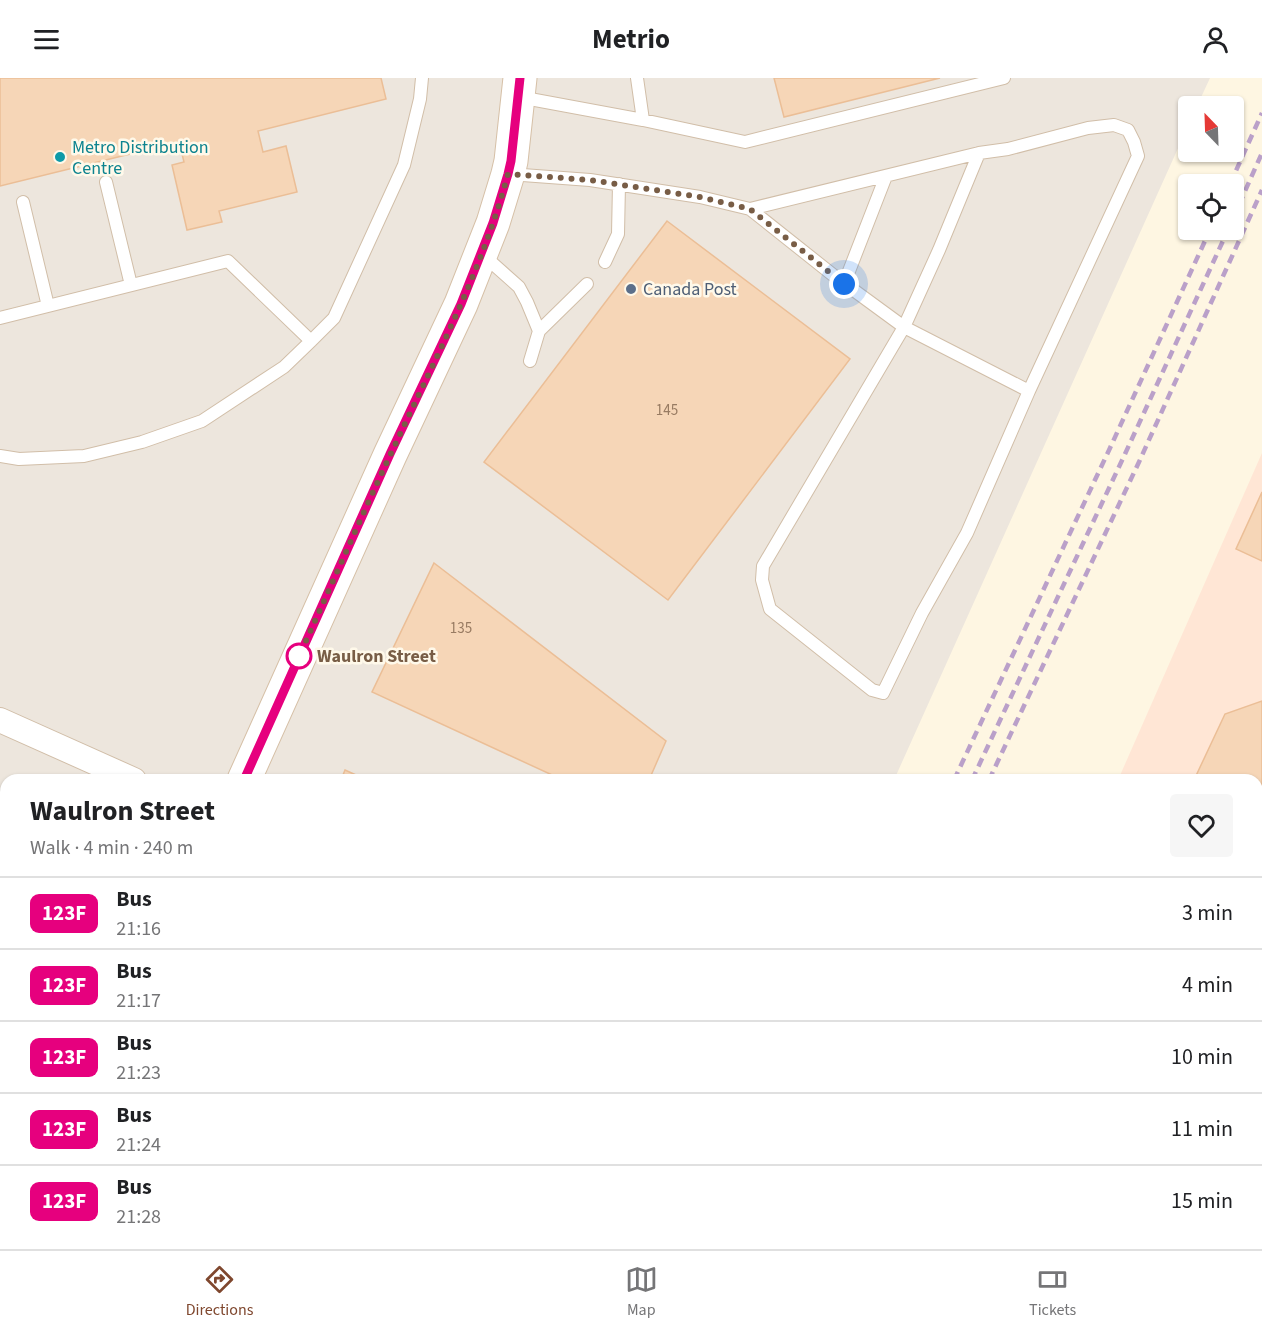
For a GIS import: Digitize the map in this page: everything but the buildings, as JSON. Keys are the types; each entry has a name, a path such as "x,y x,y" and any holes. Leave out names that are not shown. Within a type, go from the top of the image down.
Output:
{"main road":[{"path":"247,774 390,454 461,304 493,223 508,174 519,87"}],"street":[{"path":"0,720 121,774"}],"lane":[{"path":"0,456 19,459 84,456 142,442 202,421 284,367 333,318 404,165 420,99 422,78"},
{"path":"637,78 643,120"},
{"path":"519,87 643,120 745,142 1004,78"},
{"path":"750,209 979,153 1008,149 1088,128 1114,125 1128,130 1138,156 1029,391 967,533 922,613 883,693 872,690 770,609 762,580 763,566 904,327 979,153"},
{"path":"508,174 619,184 700,197 750,209 844,284 904,327 1029,391"},
{"path":"844,284 886,176"},
{"path":"106,182 131,285"},
{"path":"605,261 618,234 619,184"},
{"path":"23,202 48,306"},
{"path":"481,253 519,287 539,331"},
{"path":"0,318 228,261 311,342"},
{"path":"530,361 539,331 587,284"}],"shaded area":[{"path":"0,78 1210,78 1202,96 1178,96 1178,148 897,774 0,774"},
{"path":"1262,453 1262,774 1121,774"}],"railway":[{"path":"1235,174 1262,113"},
{"path":"1244,193 1262,153"},
{"path":"992,774 1139,462 1262,190"},
{"path":"957,774 1205,240"},
{"path":"975,774 1223,240"}],"bus line":[{"name":"123F","path":"247,774 390,454 461,304 493,223 511,161 520,78"}],"place":[{"name":"Metro Distribution Centre","path":"60,157"},
{"name":"Canada Post","path":"631,289"},
{"name":"Waulron Street","path":"299,656"}],"route":[{"path":"299,656 298,658 461,304 493,223 508,174 590,180 700,197 750,209 844,284"}]}
